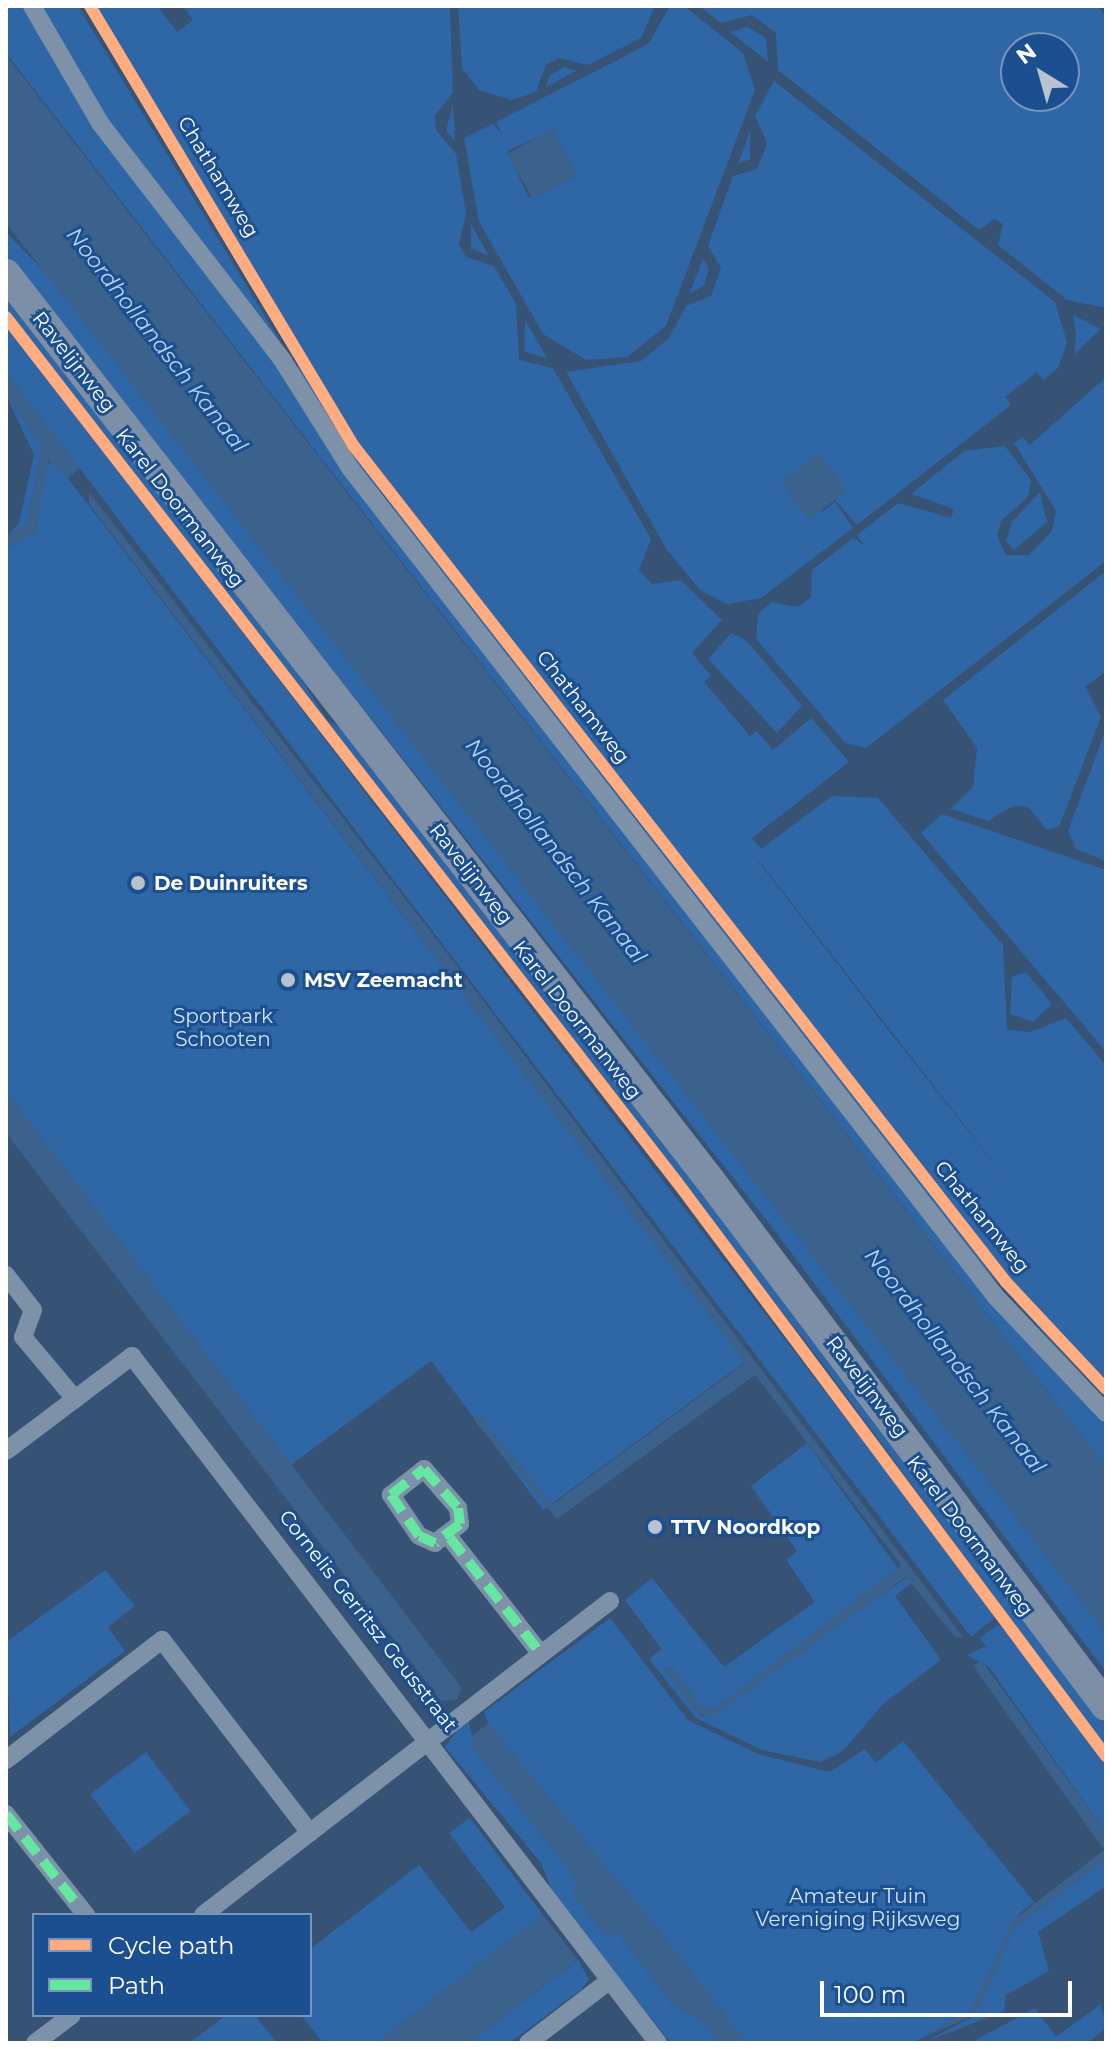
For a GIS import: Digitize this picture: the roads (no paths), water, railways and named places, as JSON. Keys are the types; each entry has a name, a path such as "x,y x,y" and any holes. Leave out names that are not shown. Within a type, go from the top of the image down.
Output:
{"main road":[{"name":"Ravelijnweg","path":"6,274 710,1180 1106,1706"}],"street":[{"name":"Chathamweg","path":"32,6 100,123 283,361 360,481 996,1297 1106,1413"},
{"path":"6,1275 33,1310 23,1337 75,1399"},
{"name":"Cornelis Gerritsz Geusstraat","path":"7,1450 132,1356 432,1739 658,2043"},
{"path":"450,1538 541,1654"},
{"path":"206,1913 610,1601"},
{"path":"9,1753 162,1640 310,1833"},
{"path":"6,1814 81,1909"},
{"path":"528,2043 610,1980"},
{"path":"35,2043 69,2017"}],"water":[{"name":"Noordhollandsch Kanaal","path":"6,55 1106,1467 1106,1633 6,223"},
{"path":"552,129 577,174 533,199 507,154"},
{"path":"6,372 80,468 68,478 48,461 36,531 6,549 6,537 27,524 42,447 6,395"},
{"path":"820,454 847,491 808,519 781,482"},
{"path":"89,492 438,941 963,1637 955,1637 906,1577 710,1719 692,1708 664,1668 672,1667 698,1703 713,1710 901,1565 755,1375 557,1519 474,1420 479,1415 553,1504 745,1363 89,504"},
{"path":"6,1091 462,1688 456,1700 441,1701 6,1133"},
{"path":"982,1661 1106,1833 1106,1860 1016,1926 976,2014 912,2043 971,2011 1012,1921 1104,1850 978,1673 974,1665"},
{"path":"488,1723 676,1951 747,2043 718,2043 702,2020 673,2005 619,1934 604,1935 573,1894 577,1880 474,1749 471,1737"},
{"path":"543,1915 578,1960 469,2043 376,2043"}],"place":[{"name":"De Duinruiters","path":"138,883"},
{"name":"MSV Zeemacht","path":"288,980"},
{"name":"TTV Noordkop","path":"655,1527"}],"park label":[{"name":"Sportpark Schooten","path":"223,1028"},
{"name":"Amateur Tuin Vereniging Rijksweg","path":"858,1908"}]}
